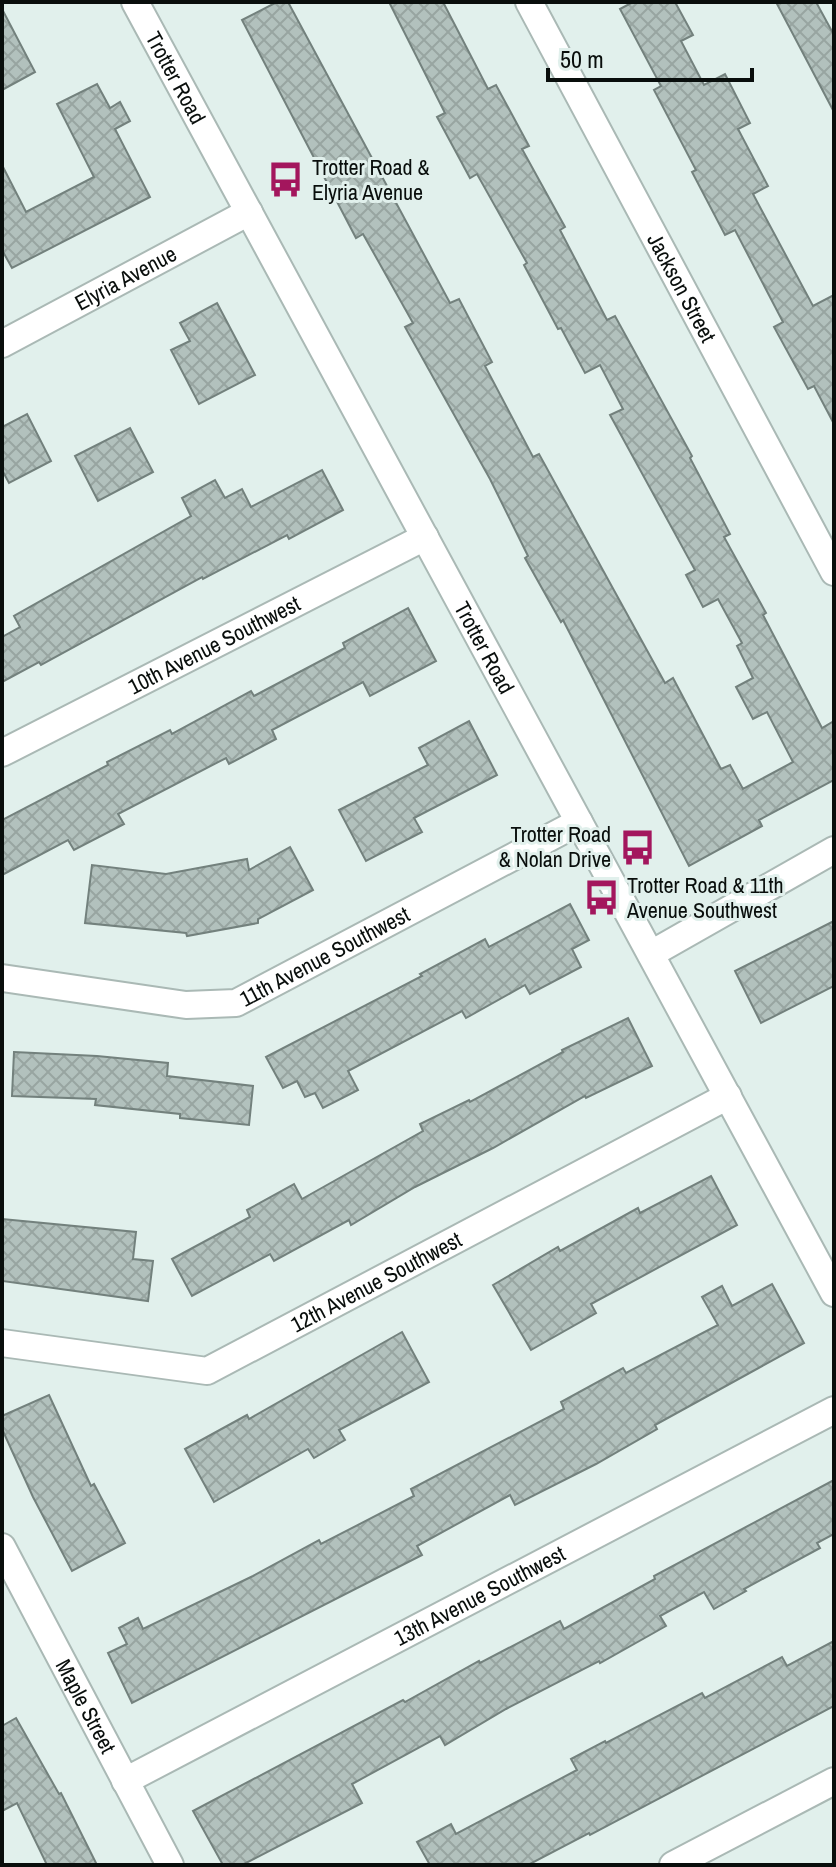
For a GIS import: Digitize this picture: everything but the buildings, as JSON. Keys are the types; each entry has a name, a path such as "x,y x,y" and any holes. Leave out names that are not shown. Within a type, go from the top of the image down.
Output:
{"street":[{"name":"Trotter Road","path":"135,2 834,1293"},
{"name":"Jackson Street","path":"529,2 834,572"},
{"name":"Elyria Avenue","path":"2,344 249,212"},
{"name":"10th Avenue Southwest","path":"2,753 425,537"},
{"name":"11th Avenue Southwest","path":"2,978 186,1005 236,1003 579,822"},
{"path":"651,954 834,850"},
{"name":"12th Avenue Southwest","path":"2,1343 207,1371 728,1096"},
{"name":"13th Avenue Southwest","path":"125,1781 834,1410"},
{"name":"Maple Street","path":"2,1547 170,1865"},
{"path":"673,1865 834,1781"}],"place":[{"name":"Trotter Road & Elyria Avenue","path":"286,180"},
{"name":"Trotter Road & Nolan Drive","path":"637,847"},
{"name":"Trotter Road & 11th Avenue Southwest","path":"601,898"}]}
